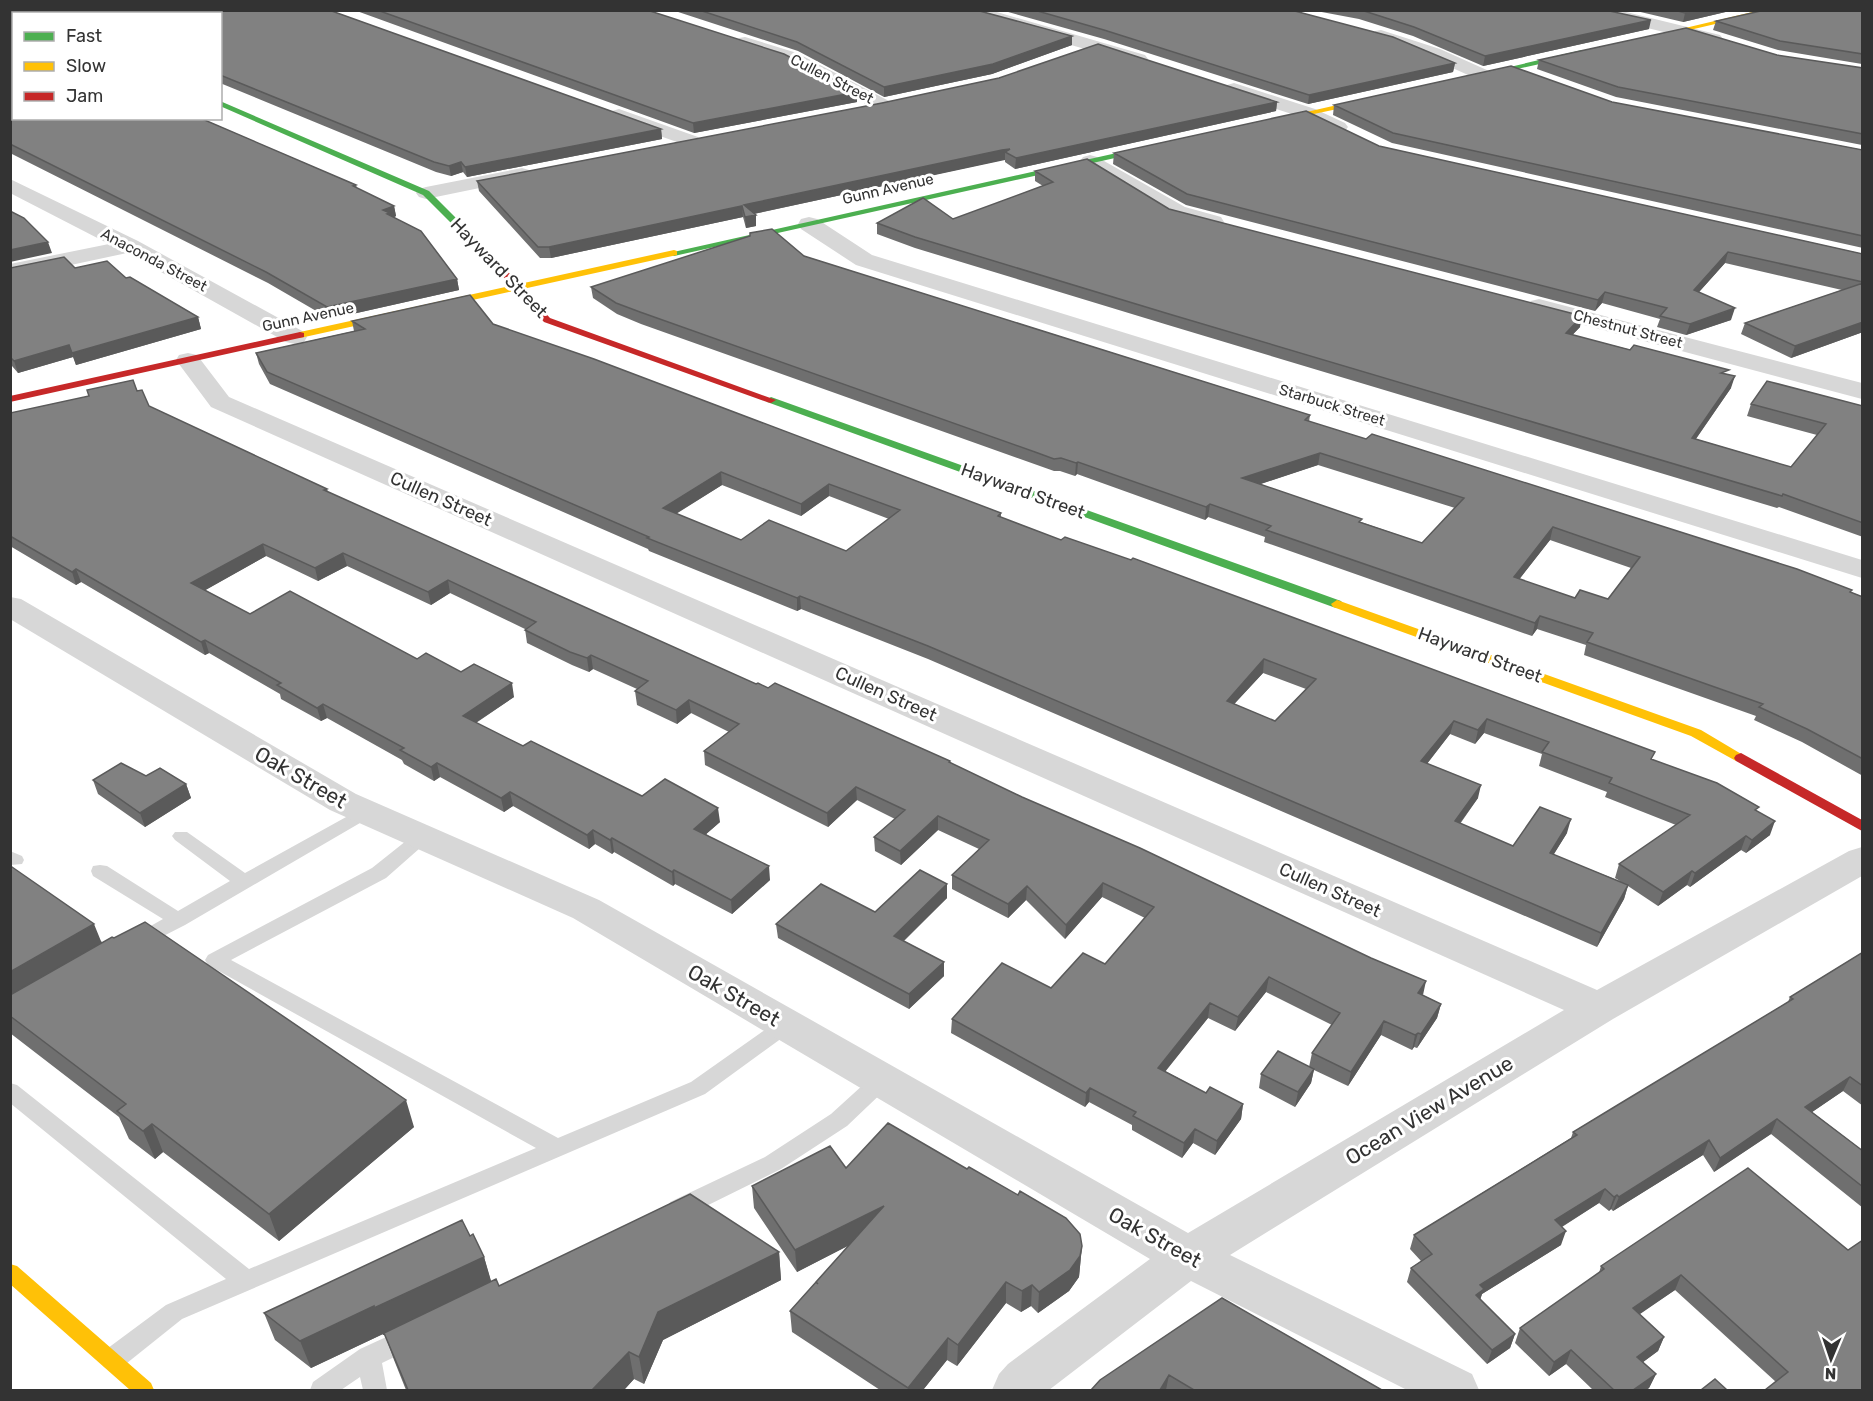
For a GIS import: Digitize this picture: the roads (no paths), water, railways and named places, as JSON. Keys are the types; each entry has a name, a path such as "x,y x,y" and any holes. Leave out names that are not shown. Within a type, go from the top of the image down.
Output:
{"street":[{"path":"970,10 1152,63"},
{"path":"1595,10 1685,30 1730,44"},
{"path":"1639,40 1772,10"},
{"path":"1362,29 1434,53 1483,75"},
{"name":"Cullen Street","path":"723,35 791,57 882,105"},
{"path":"1064,57 1096,45"},
{"path":"1459,80 1593,50"},
{"path":"1512,68 1545,80"},
{"path":"1219,84 1308,113 1356,136"},
{"path":"1251,126 1389,95"},
{"path":"848,111 905,100"},
{"name":"Hayward Street","path":"222,104 426,193 519,287 547,320 1696,733 1863,825"},
{"path":"603,109 691,141"},
{"path":"656,148 713,137"},
{"name":"Gunn Avenue","path":"10,399 1170,143"},
{"path":"1090,161 1177,212 1234,227"},
{"path":"426,193 541,170"},
{"name":"Anaconda Street","path":"10,185 130,246 295,337"},
{"name":"Starbuck Street","path":"809,224 864,260 1863,569"},
{"path":"10,271 130,246"},
{"name":"Chestnut Street","path":"1522,302 1856,383"},
{"name":"Cullen Street","path":"188,360 220,402 1599,1008"},
{"name":"Oak Street","path":"10,606 343,802 586,909 1188,1257 1455,1390"},
{"name":"Ocean View Avenue","path":"1016,1390 1025,1380 1188,1257 1599,1008 1863,860"},
{"path":"10,1272 144,1390"}],"lane":[{"path":"120,953 366,812"},
{"path":"181,836 244,882"},
{"path":"422,837 379,873 215,960 556,1148"},
{"path":"100,871 178,920"},
{"path":"111,1361 174,1312 698,1088 786,1025"},
{"path":"659,1218 773,1163 839,1120 882,1080"},
{"path":"10,1091 247,1282"},
{"path":"322,1390 369,1357 431,1328"},
{"path":"369,1357 375,1390"}]}
